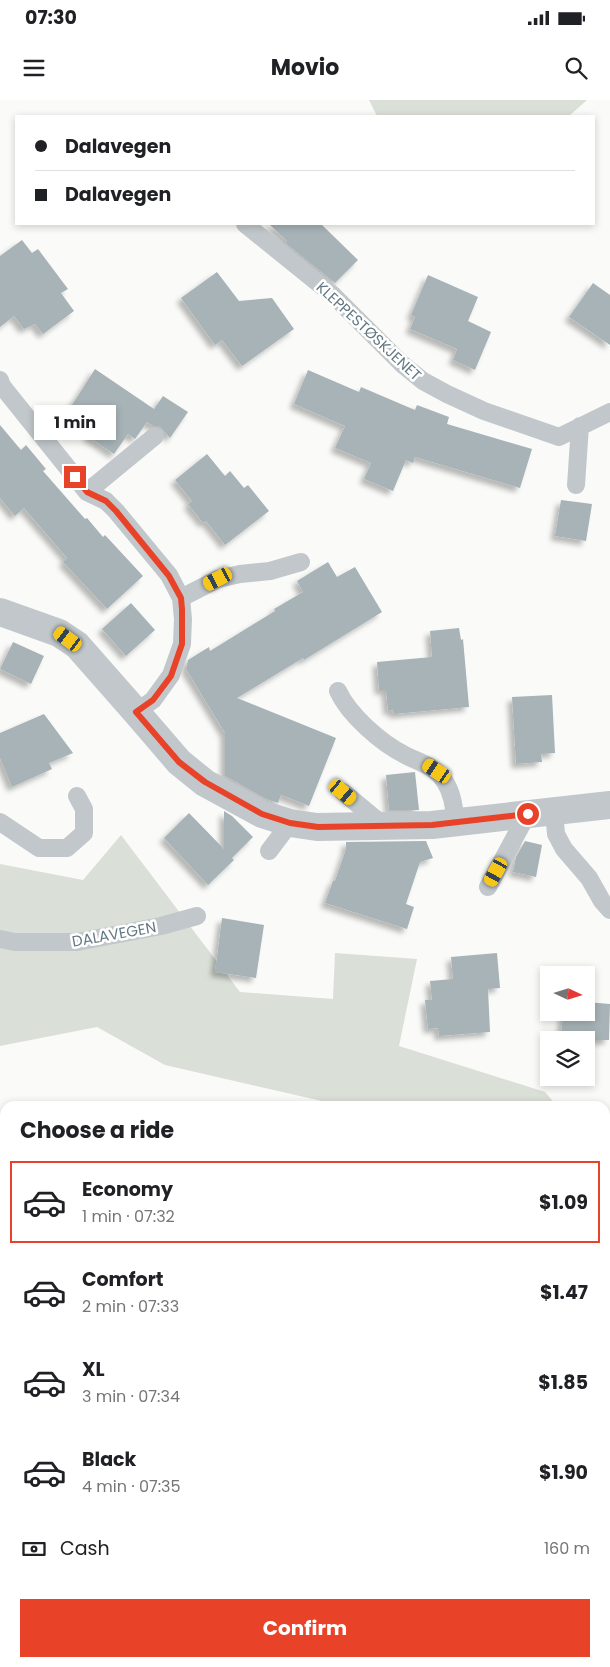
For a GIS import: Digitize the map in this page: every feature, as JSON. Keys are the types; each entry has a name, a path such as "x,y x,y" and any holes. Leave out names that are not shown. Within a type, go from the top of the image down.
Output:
{"street":[{"path":"0,612 59,633 77,645 179,762 205,782 262,814 290,823 318,827 456,823 610,805"}],"lane":[{"name":"KLEPPESTØSKJENET","path":"250,226 333,295 402,364 424,381 447,394 484,412 559,437 610,412"},
{"path":"0,380 2,386 87,492 106,501 164,568 181,598 183,619 182,644 171,676 153,700 136,712"},
{"path":"576,484 580,426"},
{"path":"87,492 155,436"},
{"path":"181,598 218,579 240,574 270,571 301,562"},
{"path":"338,691 351,712 372,731 404,754 437,771 452,796 456,823"},
{"path":"343,792 384,826"},
{"path":"0,822 39,848 68,848 84,833 84,809 77,796"},
{"path":"488,887 541,812 564,849 589,878 602,901 610,910"},
{"path":"269,851 290,823"},
{"name":"DALAVEGEN","path":"0,939 15,942 77,942 162,926 198,916"}],"shaded area":[{"path":"369,100 587,100 570,115 376,115"},
{"path":"121,835 240,992 333,999 335,953 417,959 399,1046 545,1092 553,1101 322,1101 165,1065 97,1027 0,1046 0,864 83,880"}],"building":[{"path":"270,225 322,225 358,260 335,283 285,243 287,241"},
{"path":"22,240 32,253 38,249 68,289 61,293 74,311 43,334 35,324 24,329 14,316 0,327 0,256"},
{"path":"217,272 239,301 272,298 294,329 242,366 222,340 215,345 181,298"},
{"path":"428,275 478,297 468,321 491,332 475,370 453,360 457,349 410,329 415,317 411,315"},
{"path":"593,283 610,295 610,345 569,317"},
{"path":"95,369 154,409 163,396 188,412 170,438 159,426 153,426 147,422 135,439 128,434 114,454 87,436 95,424 70,408"},
{"path":"308,370 359,392 361,387 415,410 417,405 449,417 447,424 532,449 520,488 415,457 413,463 406,460 393,491 364,479 371,463 335,448 345,426 294,404"},
{"path":"0,425 21,450 26,445 46,469 43,471 85,519 87,518 103,537 105,535 143,576 107,609 63,562 67,558 24,508 15,516 0,498"},
{"path":"207,454 225,476 230,471 244,488 248,485 269,511 225,545 206,521 203,523 188,504 192,501 175,480"},
{"path":"561,500 592,504 586,541 555,536"},
{"path":"328,562 337,577 355,567 382,612 237,698 336,738 309,806 281,795 278,803 266,799 225,776 225,733 186,669 188,660 209,647 210,651 303,592 297,581"},
{"path":"131,603 155,630 126,656 102,629"},
{"path":"459,628 461,640 463,639 469,707 394,714 393,710 388,711 386,690 379,690 377,662 432,657 430,631"},
{"path":"13,642 44,656 31,684 0,669"},
{"path":"552,695 555,753 541,754 542,762 516,764 512,697"},
{"path":"44,714 73,753 49,763 52,769 12,787 0,758 0,733"},
{"path":"415,772 419,810 389,810 386,775"},
{"path":"224,811 232,816 253,837 232,858 234,860 208,885 164,838 189,813 224,849"},
{"path":"426,841 433,858 420,862 406,904 414,907 407,929 325,903 333,881 335,881 346,849 346,842"},
{"path":"525,841 542,845 536,877 513,872 516,857"},
{"path":"222,918 264,925 256,978 215,972"},
{"path":"497,953 500,988 488,989 490,1032 439,1036 438,1028 428,1029 425,1000 432,1000 430,981 453,979 451,957"},
{"path":"595,1003 610,1004 609,1040 595,1040 595,1031 562,1031 562,1021 595,1021"}],"route":[{"path":"75,477 87,492 106,501 116,511 153,554 169,576 181,598 183,619 182,644 171,676 153,700 136,712 179,762 205,782 262,814 290,823 318,827 432,825 528,814"}]}
